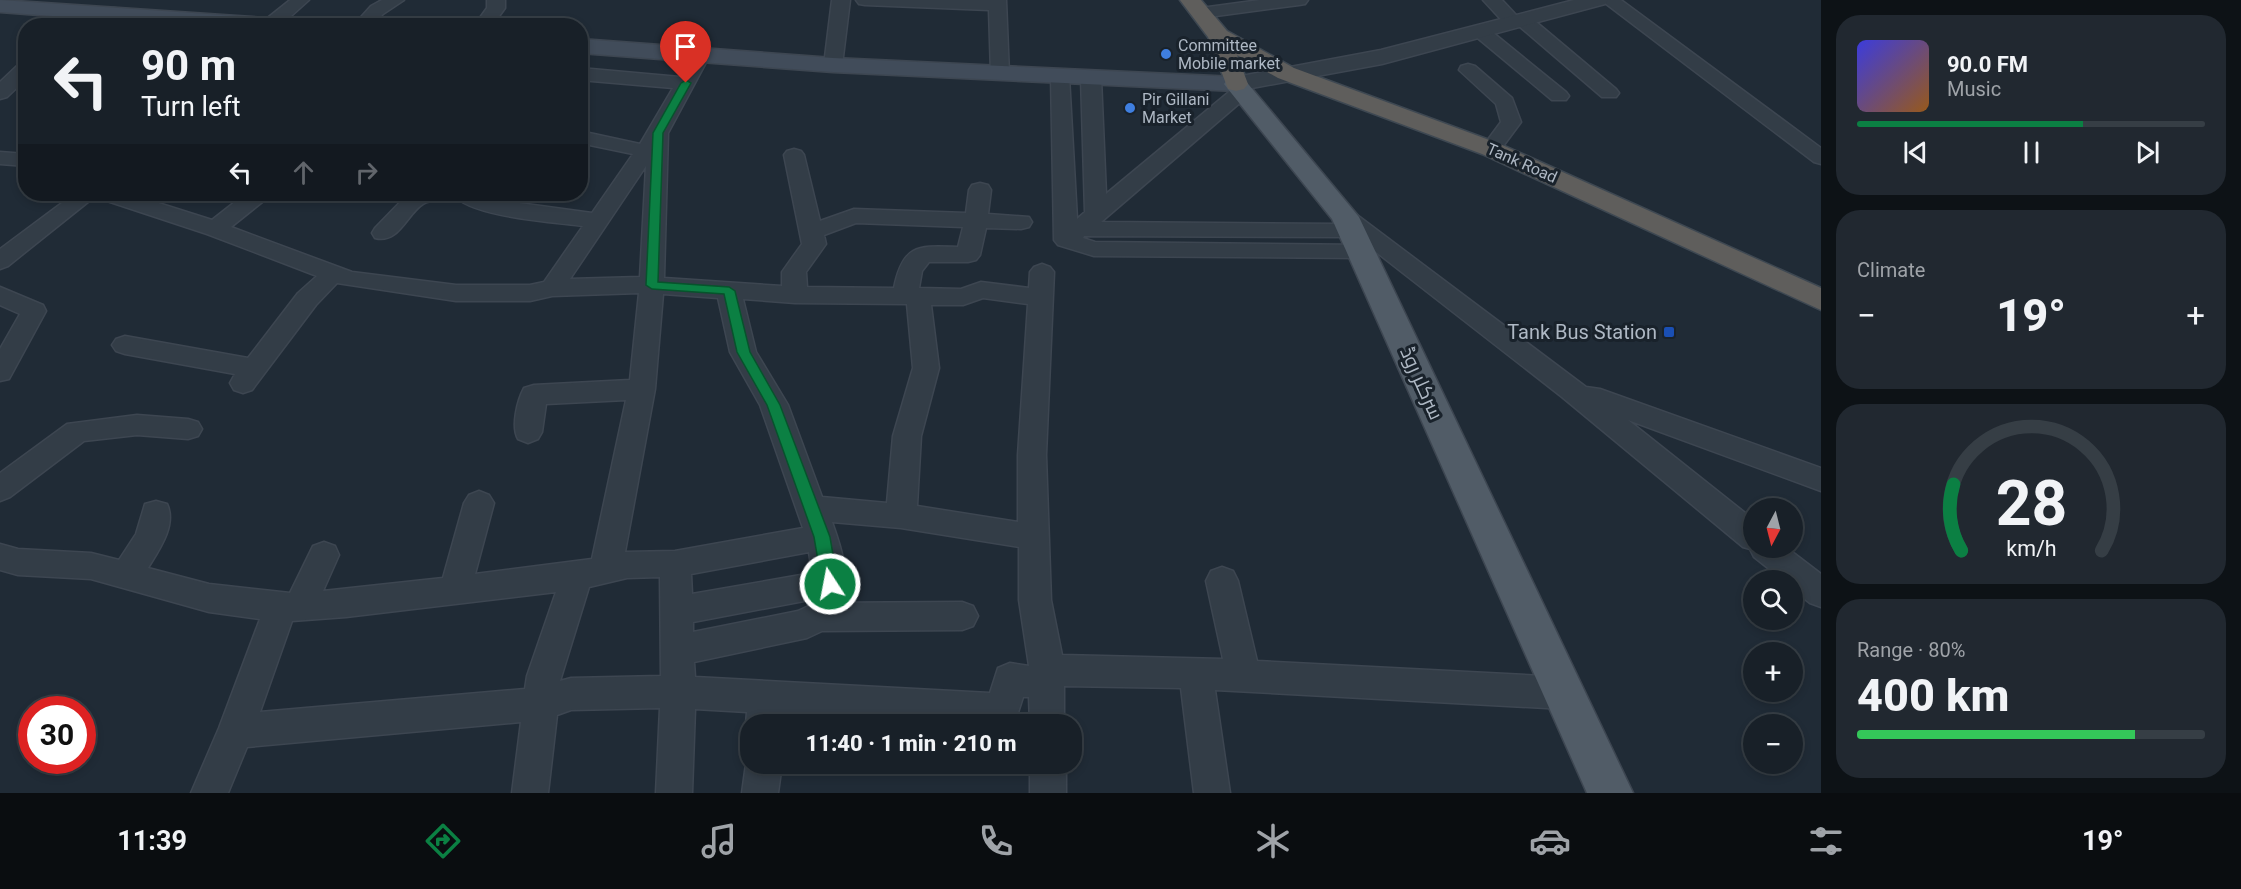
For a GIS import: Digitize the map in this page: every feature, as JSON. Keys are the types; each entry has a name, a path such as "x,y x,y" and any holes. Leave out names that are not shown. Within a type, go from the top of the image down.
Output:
{"highway":[{"name":"سرکلر روڈ","path":"1196,6 1219,36 1239,88"},
{"name":"Tank Road","path":"1219,36 1286,73 1491,149 1821,300"}],"main road":[{"path":"0,6 97,18"},
{"path":"588,47 833,65 1060,76 1239,88"},
{"name":"سرکلر روڈ","path":"1239,88 1353,233 1610,793"}],"street":[{"path":"283,18 300,0"},
{"path":"370,18 377,10 395,0"},
{"path":"489,18 496,8 496,0"},
{"path":"833,65 841,0"},
{"path":"865,0 998,2 1000,74"},
{"path":"1196,6 1299,0"},
{"path":"1492,0 1609,93"},
{"path":"1080,228 1239,88 1286,73 1382,57 1598,0"},
{"path":"1610,0 1821,158"},
{"path":"1480,31 1559,96"},
{"path":"552,288 652,142 701,55"},
{"path":"1468,70 1505,102 1511,122 1491,149"},
{"path":"588,75 686,83"},
{"path":"0,93 18,76"},
{"path":"1060,76 1080,228 1094,249 1353,233 1571,390 1743,529"},
{"path":"1080,228 1091,78"},
{"path":"588,138 652,142"},
{"path":"530,793 544,676 592,572 642,389 652,285 652,142"},
{"path":"794,155 814,244 794,272 795,295"},
{"path":"0,158 18,159"},
{"path":"901,516 907,436 926,368 911,296 910,269 923,254 968,255 980,190"},
{"path":"0,261 78,201"},
{"path":"130,201 215,229 349,279 456,293 530,293 552,288 652,285 795,295 963,297 981,290 1041,285 1032,455 1035,600 1046,658 1047,714"},
{"path":"215,229 249,201"},
{"path":"383,233 413,201"},
{"path":"476,201 483,205 598,221"},
{"path":"811,232 854,216 1021,222"},
{"path":"125,345 249,375 307,299 333,274"},
{"path":"676,611 830,584 822,537 774,405 743,352 729,291"},
{"path":"0,295 34,311 0,372"},
{"path":"528,432 534,395 642,389"},
{"path":"1571,390 1821,480"},
{"path":"0,489 77,431 136,425 188,429"},
{"path":"455,591 479,503"},
{"path":"811,508 901,516 1034,537"},
{"path":"126,575 150,538 156,513"},
{"path":"0,558 18,562 91,566 209,598 290,607 455,591 627,565 675,564 822,537"},
{"path":"209,793 290,607 324,555"},
{"path":"1777,558 1821,593"},
{"path":"674,793 678,692 675,564"},
{"path":"1222,581 1244,676"},
{"path":"678,650 807,624 815,617 962,616"},
{"path":"236,731 541,704 571,694 678,692 764,710 1003,710 1010,679 1047,677 1196,673 1564,693"},
{"path":"1196,673 1212,793"},
{"path":"760,793 763,774"},
{"path":"1048,774 1048,793"}],"place":[{"name":"Committee Mobile market","path":"1166,54"},
{"name":"Pir Gillani Market","path":"1130,108"},
{"name":"Tank Bus Station","path":"1669,332"}],"route":[{"path":"686,83 658,133 652,285 729,291 743,352 774,405 822,537 830,584"}]}
